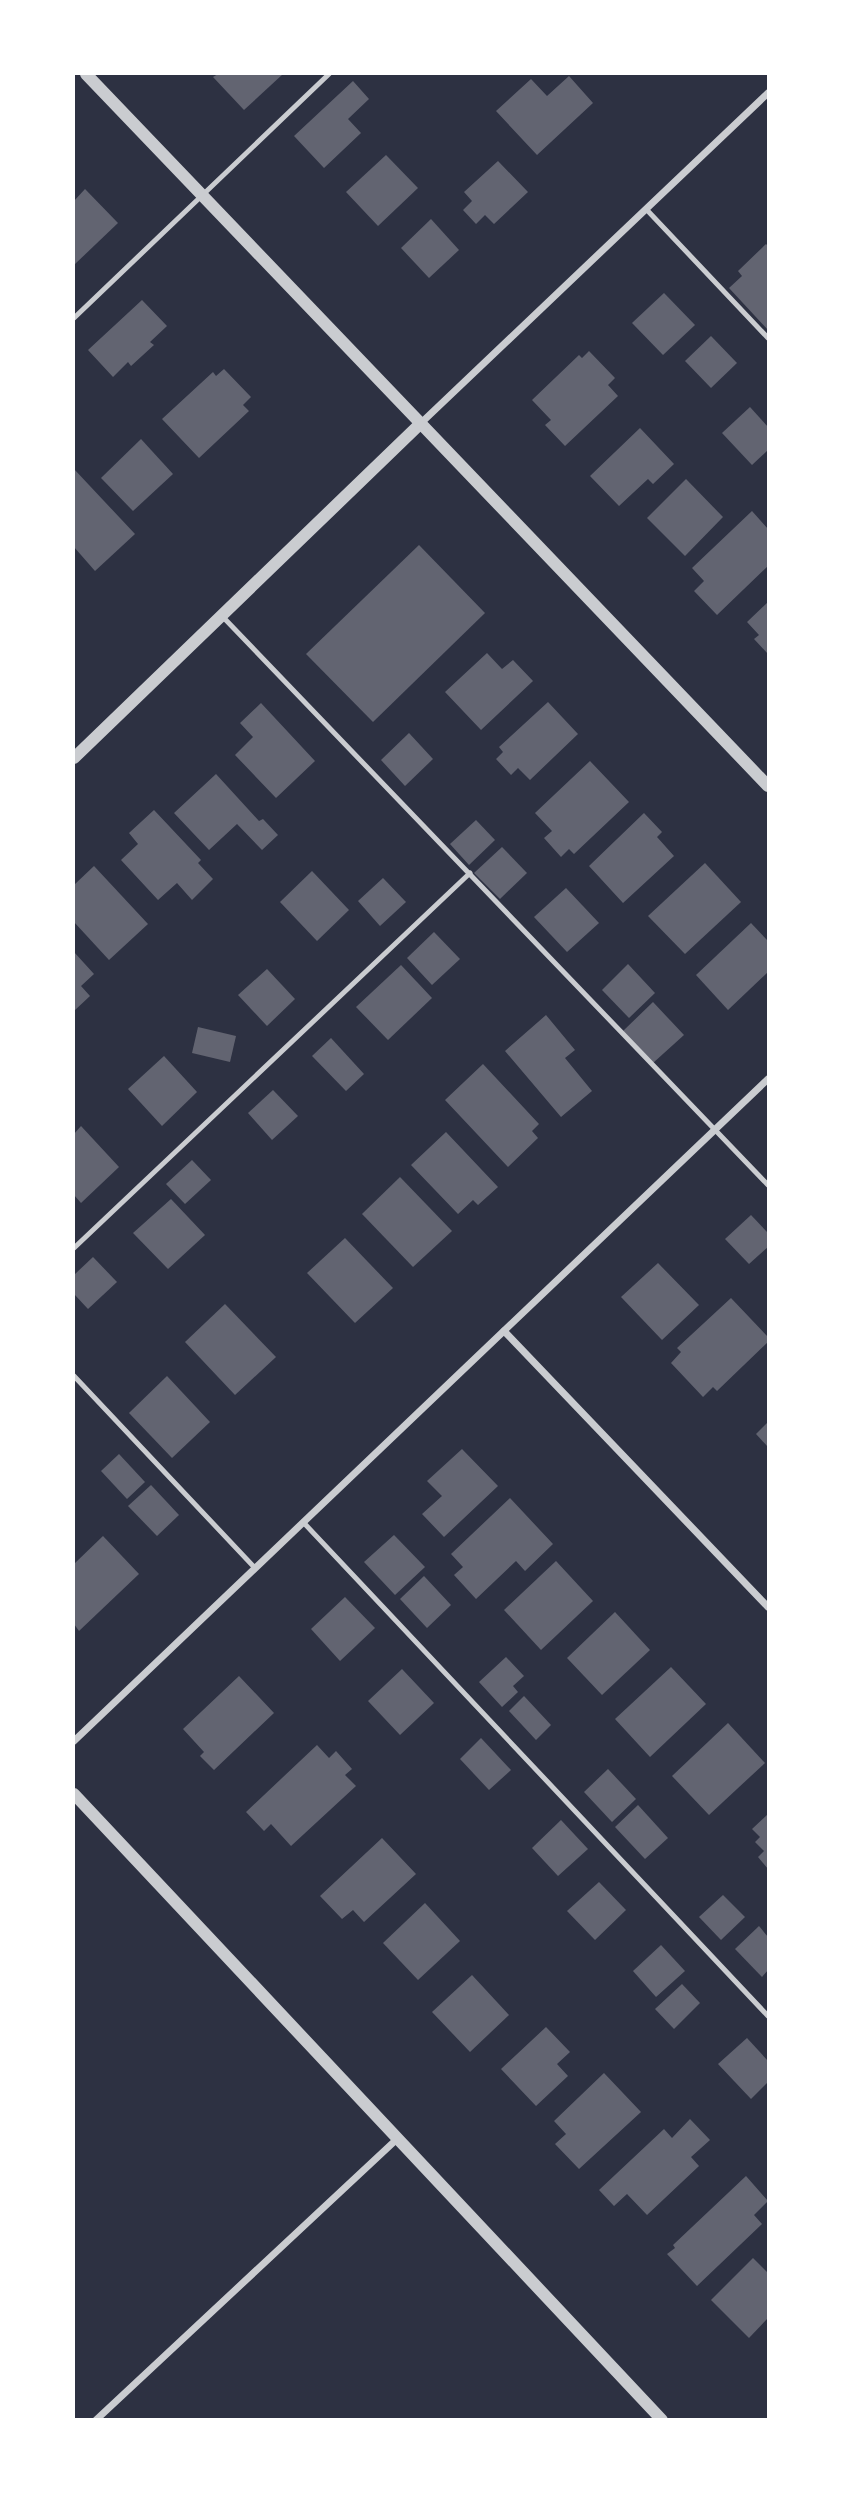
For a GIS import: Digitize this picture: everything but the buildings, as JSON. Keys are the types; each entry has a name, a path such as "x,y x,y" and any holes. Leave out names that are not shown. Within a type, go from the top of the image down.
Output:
{"street":[{"path":"86,74 768,786"},
{"path":"74,758 768,93"},
{"path":"74,1741 768,1079"},
{"path":"504,1331 768,1607"},
{"path":"74,1794 662,2420"},
{"path":"96,2420 397,2139"}],"lane":[{"path":"74,318 330,74"},
{"path":"646,209 768,338"},
{"path":"222,616 768,1185"},
{"path":"74,1248 470,873"},
{"path":"74,1377 255,1568"},
{"path":"303,1522 768,2016"}]}
